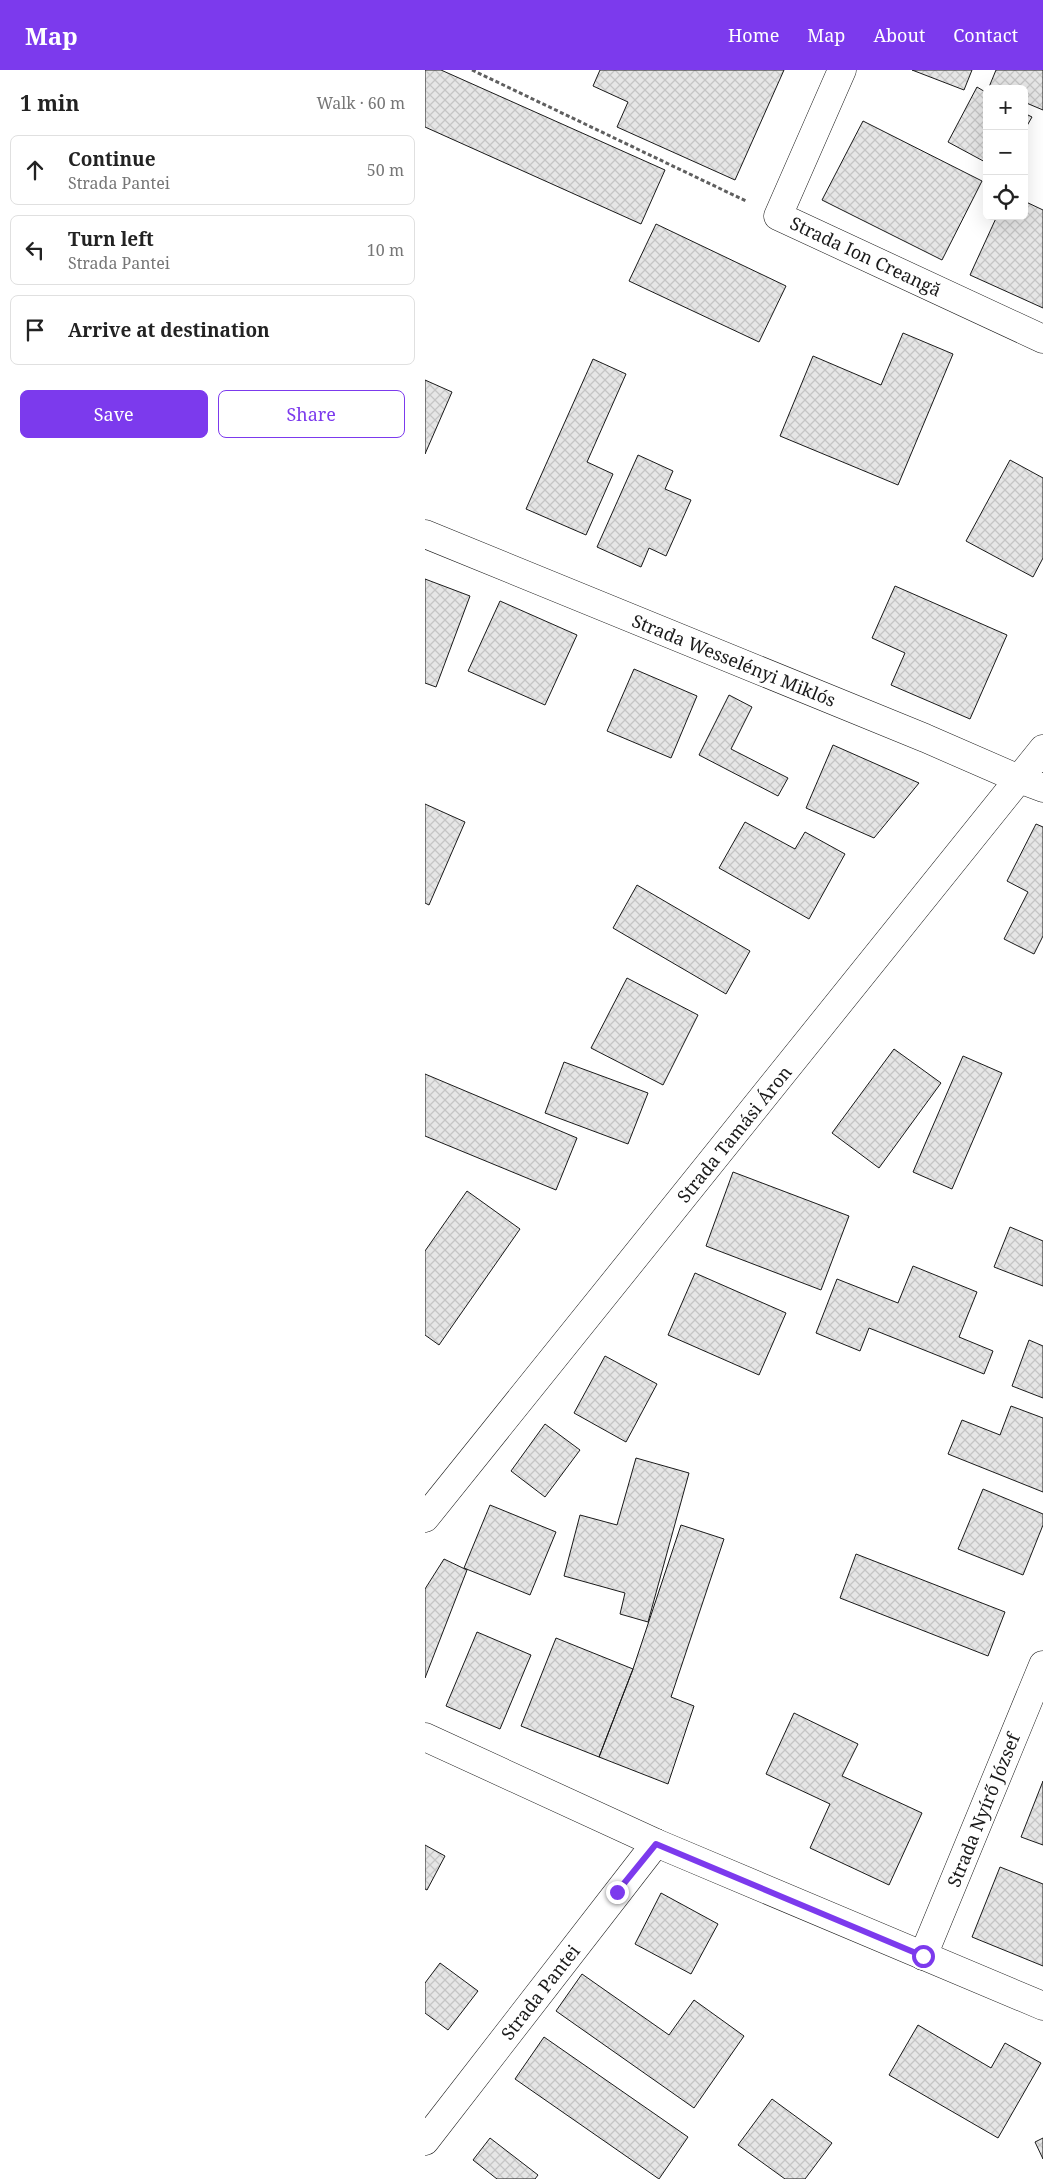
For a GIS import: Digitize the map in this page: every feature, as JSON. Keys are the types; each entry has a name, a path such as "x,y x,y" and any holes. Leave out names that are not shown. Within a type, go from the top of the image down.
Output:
{"street":[{"name":"Strada Ion Creangă","path":"842,70 778,216 1043,339"},
{"name":"Strada Wesselényi Miklós","path":"425,534 925,738 1031,784"},
{"name":"Strada Tamási Áron","path":"425,1518 1031,784 1043,749"},
{"name":"Strada Nyírő József","path":"923,1956 1043,1665"},
{"path":"425,1737 656,1844 1043,2006"},
{"name":"Strada Pantei","path":"425,2141 656,1844"}],"path":[{"path":"472,70 778,216"}],"building":[{"path":"425,70 441,70 665,170 641,224 425,127"},
{"path":"600,70 784,70 735,180 617,127 628,102 593,86"},
{"path":"912,70 972,70 964,90"},
{"path":"996,70 1043,70 1043,110 1028,104 1028,85 990,85"},
{"path":"977,87 983,91 983,161 948,142"},
{"path":"1028,115 1032,117 1028,124"},
{"path":"863,121 982,181 942,260 822,200"},
{"path":"1028,203 1043,210 1043,308 970,275 995,220 1028,220"},
{"path":"656,224 786,286 759,342 629,281"},
{"path":"903,333 953,354 898,485 780,436 813,356 881,385"},
{"path":"593,359 626,374 587,462 613,474 586,535 526,509"},
{"path":"425,380 452,392 425,454"},
{"path":"638,455 673,471 665,489 691,500 666,556 649,548 641,567 597,547"},
{"path":"1010,460 1043,478 1043,558 1033,577 966,541"},
{"path":"425,579 470,596 436,687 425,683"},
{"path":"895,586 1007,635 970,719 891,685 905,653 872,638"},
{"path":"500,601 577,635 545,705 468,671"},
{"path":"634,669 697,696 671,758 607,731"},
{"path":"729,695 752,707 731,749 788,778 778,796 699,755"},
{"path":"833,745 919,783 874,838 806,808"},
{"path":"425,804 465,822 429,905 425,903"},
{"path":"745,822 795,849 805,832 845,854 809,919 719,868"},
{"path":"1036,824 1043,827 1043,936 1034,954 1004,939 1028,892 1007,881"},
{"path":"637,885 750,951 726,994 613,928"},
{"path":"627,978 698,1015 663,1085 591,1048"},
{"path":"894,1049 941,1083 879,1168 832,1133"},
{"path":"963,1056 1002,1073 952,1189 913,1172"},
{"path":"564,1062 648,1093 628,1144 545,1113"},
{"path":"425,1074 577,1138 556,1190 425,1136"},
{"path":"733,1172 849,1216 821,1290 706,1246"},
{"path":"467,1191 520,1229 439,1345 425,1335 425,1251"},
{"path":"1010,1227 1043,1241 1043,1286 994,1267"},
{"path":"913,1266 977,1292 959,1337 993,1351 984,1374 869,1328 860,1351 816,1333 837,1279 898,1303"},
{"path":"695,1273 786,1313 759,1375 668,1335"},
{"path":"1029,1340 1043,1346 1043,1398 1012,1386"},
{"path":"605,1356 657,1384 626,1442 574,1413"},
{"path":"1011,1406 1043,1418 1043,1492 948,1454 962,1420 1000,1435"},
{"path":"545,1424 580,1450 545,1497 511,1471"},
{"path":"636,1458 689,1473 648,1622 620,1614 625,1593 564,1576 580,1515 617,1525"},
{"path":"983,1489 1043,1514 1043,1525 1023,1575 958,1549"},
{"path":"490,1505 556,1532 530,1595 464,1568"},
{"path":"681,1525 724,1539 671,1697 694,1706 668,1784 599,1757 633,1669"},
{"path":"856,1554 1005,1612 988,1656 840,1598"},
{"path":"444,1559 467,1570 425,1678 425,1589"},
{"path":"477,1632 531,1655 500,1729 446,1706"},
{"path":"556,1638 633,1669 599,1757 521,1726"},
{"path":"794,1713 858,1744 842,1776 922,1813 889,1885 810,1848 830,1804 766,1774"},
{"path":"1043,1781 1043,1845 1021,1837"},
{"path":"425,1845 445,1856 427,1890 425,1889"},
{"path":"1000,1867 1043,1884 1043,1966 972,1937"},
{"path":"661,1893 718,1924 691,1974 635,1944"},
{"path":"440,1963 478,1991 448,2030 425,2013 425,1983"},
{"path":"582,1974 669,2035 694,2000 744,2036 694,2108 556,2011"},
{"path":"918,2025 991,2068 1005,2043 1041,2063 998,2138 889,2075"},
{"path":"544,2037 688,2137 659,2179 515,2079"},
{"path":"772,2099 832,2143 805,2179 785,2179 738,2145"},
{"path":"490,2138 538,2175 535,2179 497,2179 473,2160"},
{"path":"1043,2138 1043,2159 1035,2142"}],"route":[{"path":"617,1892 656,1844 923,1956"}]}
